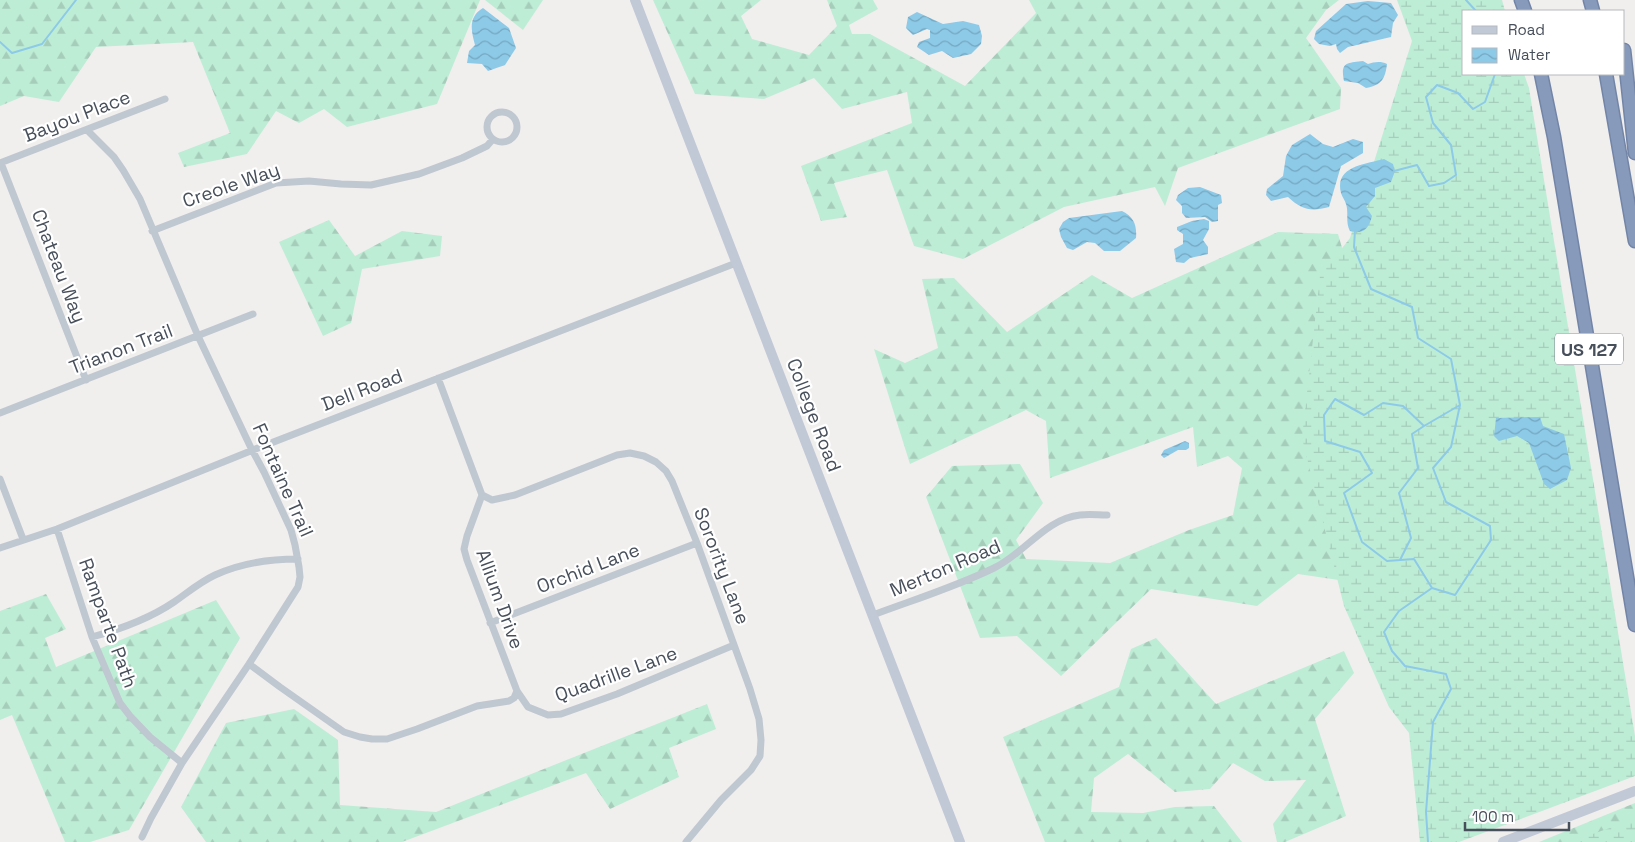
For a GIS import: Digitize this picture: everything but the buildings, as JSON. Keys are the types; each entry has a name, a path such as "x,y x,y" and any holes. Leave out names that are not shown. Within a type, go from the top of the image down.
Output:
{"highway":[{"path":"1625,59 1635,153"},
{"name":"US 127","path":"1541,75 1555,146 1635,626"},
{"path":"1606,75 1635,241"}],"street":[{"name":"College Road","path":"635,0 960,842"},
{"name":"Bayou Place","path":"0,163 165,99"},
{"name":"Creole Way","path":"498,111 513,115 517,124 516,134 508,141 493,140 487,131 487,121 490,117 498,111"},
{"name":"Fontaine Trail","path":"87,130 124,170 140,199 198,336 291,530 300,577 298,587 182,763 142,837"},
{"name":"Creole Way","path":"152,231 276,183 309,181 371,185 420,174 462,158 487,146 493,140"},
{"name":"Chateau Way","path":"0,163 86,380"},
{"name":"Dell Road","path":"0,548 56,529 253,450 736,263"},
{"name":"Trianon Trail","path":"0,413 253,314"},
{"path":"438,378 482,495"},
{"name":"Sorority Lane","path":"482,495 492,500 503,499 617,455 630,453 644,456 656,462 666,471 672,481 734,645 759,719 762,740 760,756 751,770 721,800 686,842"},
{"path":"0,479 23,539"},
{"name":"Allium Drive","path":"482,495 464,549 490,623 517,691"},
{"name":"Merton Road","path":"873,615 994,568 1019,552 1052,525 1067,518 1080,515 1107,515"},
{"name":"Ramparte Path","path":"56,529 92,637 116,695 130,716 150,737 182,763"},
{"name":"Orchid Lane","path":"490,623 697,543"},
{"path":"92,637 153,614 213,575 226,570 254,563 298,559"},
{"name":"Quadrille Lane","path":"517,691 528,707 548,715 561,714 617,694 734,645"},
{"path":"249,664 344,732 372,740 387,739 417,730 477,706 509,701 514,698 517,691"},
{"path":"1503,842 1635,791"}],"green space":[{"path":"0,0 480,0 437,104 347,127 324,109 299,123 276,111 247,154 184,167 178,153 230,133 193,42 96,47 59,102 24,96 0,106"},
{"path":"485,0 543,0 523,30"},
{"path":"653,0 761,0 741,16 752,39 809,55 837,26 827,0 873,0 878,9 849,25 852,34 870,34 965,86 1036,13 1029,0 1339,0 1326,10 1306,38 1341,88 1340,109 1178,168 1165,206 1155,187 1064,207 963,259 914,246 887,170 834,183 847,217 821,221 801,166 912,123 907,92 842,109 814,78 764,99 695,94"},
{"path":"1397,0 1502,0 1505,10 1462,10 1462,75 1524,75 1529,88 1635,736 1635,776 1459,842 1420,842 1409,733 1389,707 1344,606 1302,438 1320,276 1350,238 1412,41"},
{"path":"329,220 355,256 402,231 442,236 440,256 362,269 351,323 323,336 279,242"},
{"path":"1278,232 1338,234 1359,306 1359,583 1298,574 1257,606 1151,589 1061,676 1017,636 980,638 926,497 952,466 1020,464 1043,503 1016,540 1026,559 1110,563 1189,530 1233,515 1242,468 1228,456 1197,467 1193,427 1050,478 1046,421 1026,410 910,464 874,349 905,363 938,348 922,279 954,278 1007,332 1092,275 1132,298"},
{"path":"46,594 66,629 45,638 56,667 216,600 240,638 129,830 90,842 65,842 12,715 0,720 0,611"},
{"path":"1156,638 1216,704 1344,651 1354,673 1315,719 1346,816 1285,842 1277,842 1273,824 1306,780 1265,781 1233,763 1210,789 1175,792 1128,754 1094,778 1091,812 1143,813 1175,807 1214,806 1242,842 1045,842 1003,737 1119,687 1131,649"},
{"path":"707,704 716,729 669,748 679,777 610,809 586,773 402,842 206,842 181,807 226,723 294,709 338,740 340,805 436,812"},
{"path":"1635,803 1635,842 1539,842"},
{"path":"1635,819 1635,842 1570,842"}],"water":[{"path":"1368,1 1391,3 1398,15 1393,23 1391,37 1348,47 1340,53 1336,44 1330,46 1319,44 1314,39 1316,31 1346,4"},
{"path":"483,8 509,28 516,48 505,65 488,71 482,64 467,63 469,51 475,45 472,29 473,20 475,15"},
{"path":"917,12 943,24 963,21 979,25 982,36 981,44 971,54 953,58 942,51 929,55 917,47 919,42 930,38 930,30 927,29 913,35 906,28 908,17"},
{"path":"1363,61 1368,64 1382,62 1387,64 1382,80 1376,85 1366,88 1358,83 1344,81 1344,67 1349,63"},
{"path":"1310,134 1323,144 1333,147 1353,139 1363,142 1363,153 1341,166 1329,207 1307,209 1288,197 1271,201 1266,195 1267,189 1283,176 1286,156 1292,145"},
{"path":"1384,159 1393,164 1395,171 1391,182 1375,188 1375,196 1366,207 1372,216 1365,230 1359,232 1350,231 1347,207 1341,193 1340,184 1342,177 1353,168"},
{"path":"1200,187 1221,195 1222,203 1218,205 1218,221 1212,222 1205,217 1186,218 1182,213 1182,206 1176,200 1178,195 1188,188"},
{"path":"1122,211 1134,222 1136,238 1120,251 1104,251 1095,243 1087,242 1073,250 1067,248 1061,237 1059,229 1063,222 1069,218"},
{"path":"1204,219 1209,221 1209,229 1203,240 1208,247 1208,254 1190,258 1184,263 1176,262 1174,249 1183,244 1183,234 1177,230 1177,227"},
{"path":"1540,417 1543,426 1564,434 1571,468 1567,480 1550,489 1544,484 1529,443 1517,436 1499,441 1494,436 1496,418"},
{"path":"1185,441 1189,443 1189,448 1186,450 1178,450 1164,458 1161,455 1164,450"}],"waterway":[{"path":"0,42 12,53 42,44 76,0"},
{"path":"1466,0 1475,10"},
{"path":"1394,171 1417,165 1429,186 1444,183 1456,175 1451,145 1433,123 1426,97 1437,85 1458,93 1473,109 1485,102 1495,75"},
{"path":"1355,230 1354,247 1371,289 1412,307 1418,338 1451,359 1460,405 1424,426 1403,406 1383,403 1364,415 1335,399 1324,415 1325,441 1360,452 1372,473 1344,493 1362,542 1387,561 1414,559 1432,588 1399,611 1384,632 1392,651 1405,666 1446,674 1451,689 1433,722 1426,812 1428,842"},
{"path":"1432,588 1455,595 1491,540 1490,526 1446,502 1433,468 1451,447 1460,405"},
{"path":"1400,560 1411,538 1399,493 1418,468 1412,434 1424,426"}]}
